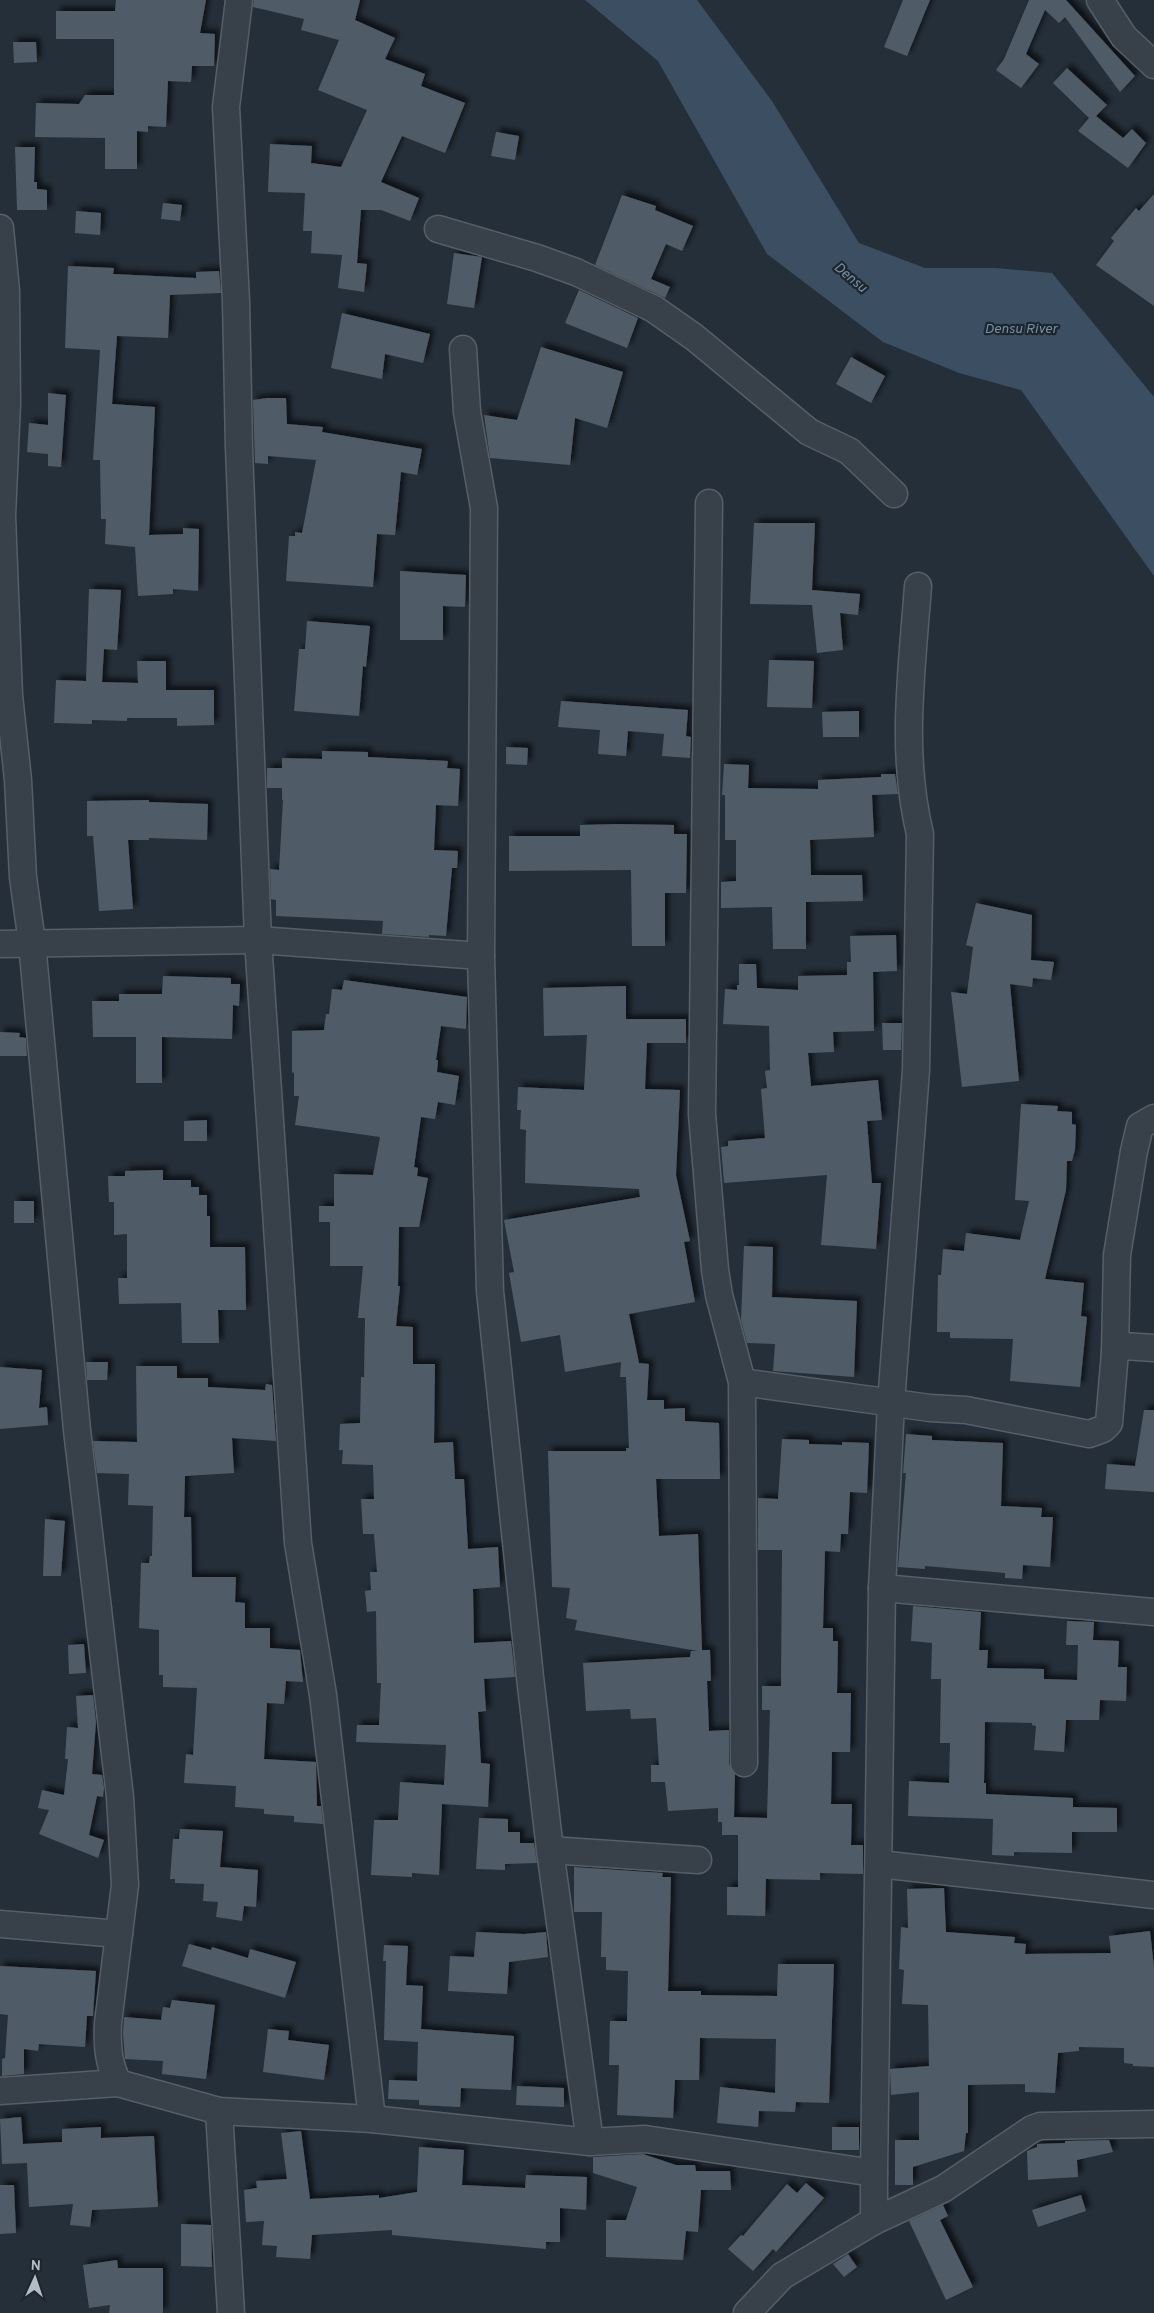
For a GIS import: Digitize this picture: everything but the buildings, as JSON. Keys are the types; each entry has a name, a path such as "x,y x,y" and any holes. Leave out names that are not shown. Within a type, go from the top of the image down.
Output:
{"street":[{"path":"239,0 226,107 236,300 240,468 258,940 298,1543 323,1695 372,2119"},
{"path":"1100,0 1124,37 1154,65"},
{"path":"0,228 6,291 7,404 2,516 9,779 32,943 76,1430 120,1797 125,1884 107,2044 110,2066 118,2083"},
{"path":"438,229 537,258 576,272 654,309 694,336 809,432 849,451 894,494"},
{"path":"463,349 468,412 484,508 481,956 490,1291 550,1850 590,2142"},
{"path":"709,503 702,1114 715,1270 719,1295 742,1382 744,1763"},
{"path":"874,2222 882,1588 891,1403 916,1070 920,834 913,804 907,730 918,586"},
{"path":"0,944 258,940 481,956"},
{"path":"742,1382 891,1403 966,1410 1089,1434 1103,1429 1109,1423 1115,1352 1118,1255 1134,1151 1140,1126 1154,1118"},
{"path":"1115,1352 1123,1346 1154,1348"},
{"path":"882,1588 1154,1612"},
{"path":"550,1850 698,1860"},
{"path":"879,1864 1154,1895"},
{"path":"0,1924 120,1934"},
{"path":"0,2091 118,2083 219,2111 372,2119 590,2142 645,2139 874,2173"},
{"path":"219,2111 232,2313"},
{"path":"748,2313 782,2276 874,2222 943,2189 1032,2129 1040,2126 1154,2124"}],"water":[{"name":"Densu River","path":"585,0 697,0 772,101 859,243 925,268 996,268 1052,273 1154,397 1154,576 1021,390 959,373 883,342 767,254 658,61"}],"water label":[{"name":"Densu","path":"850,278"}]}
